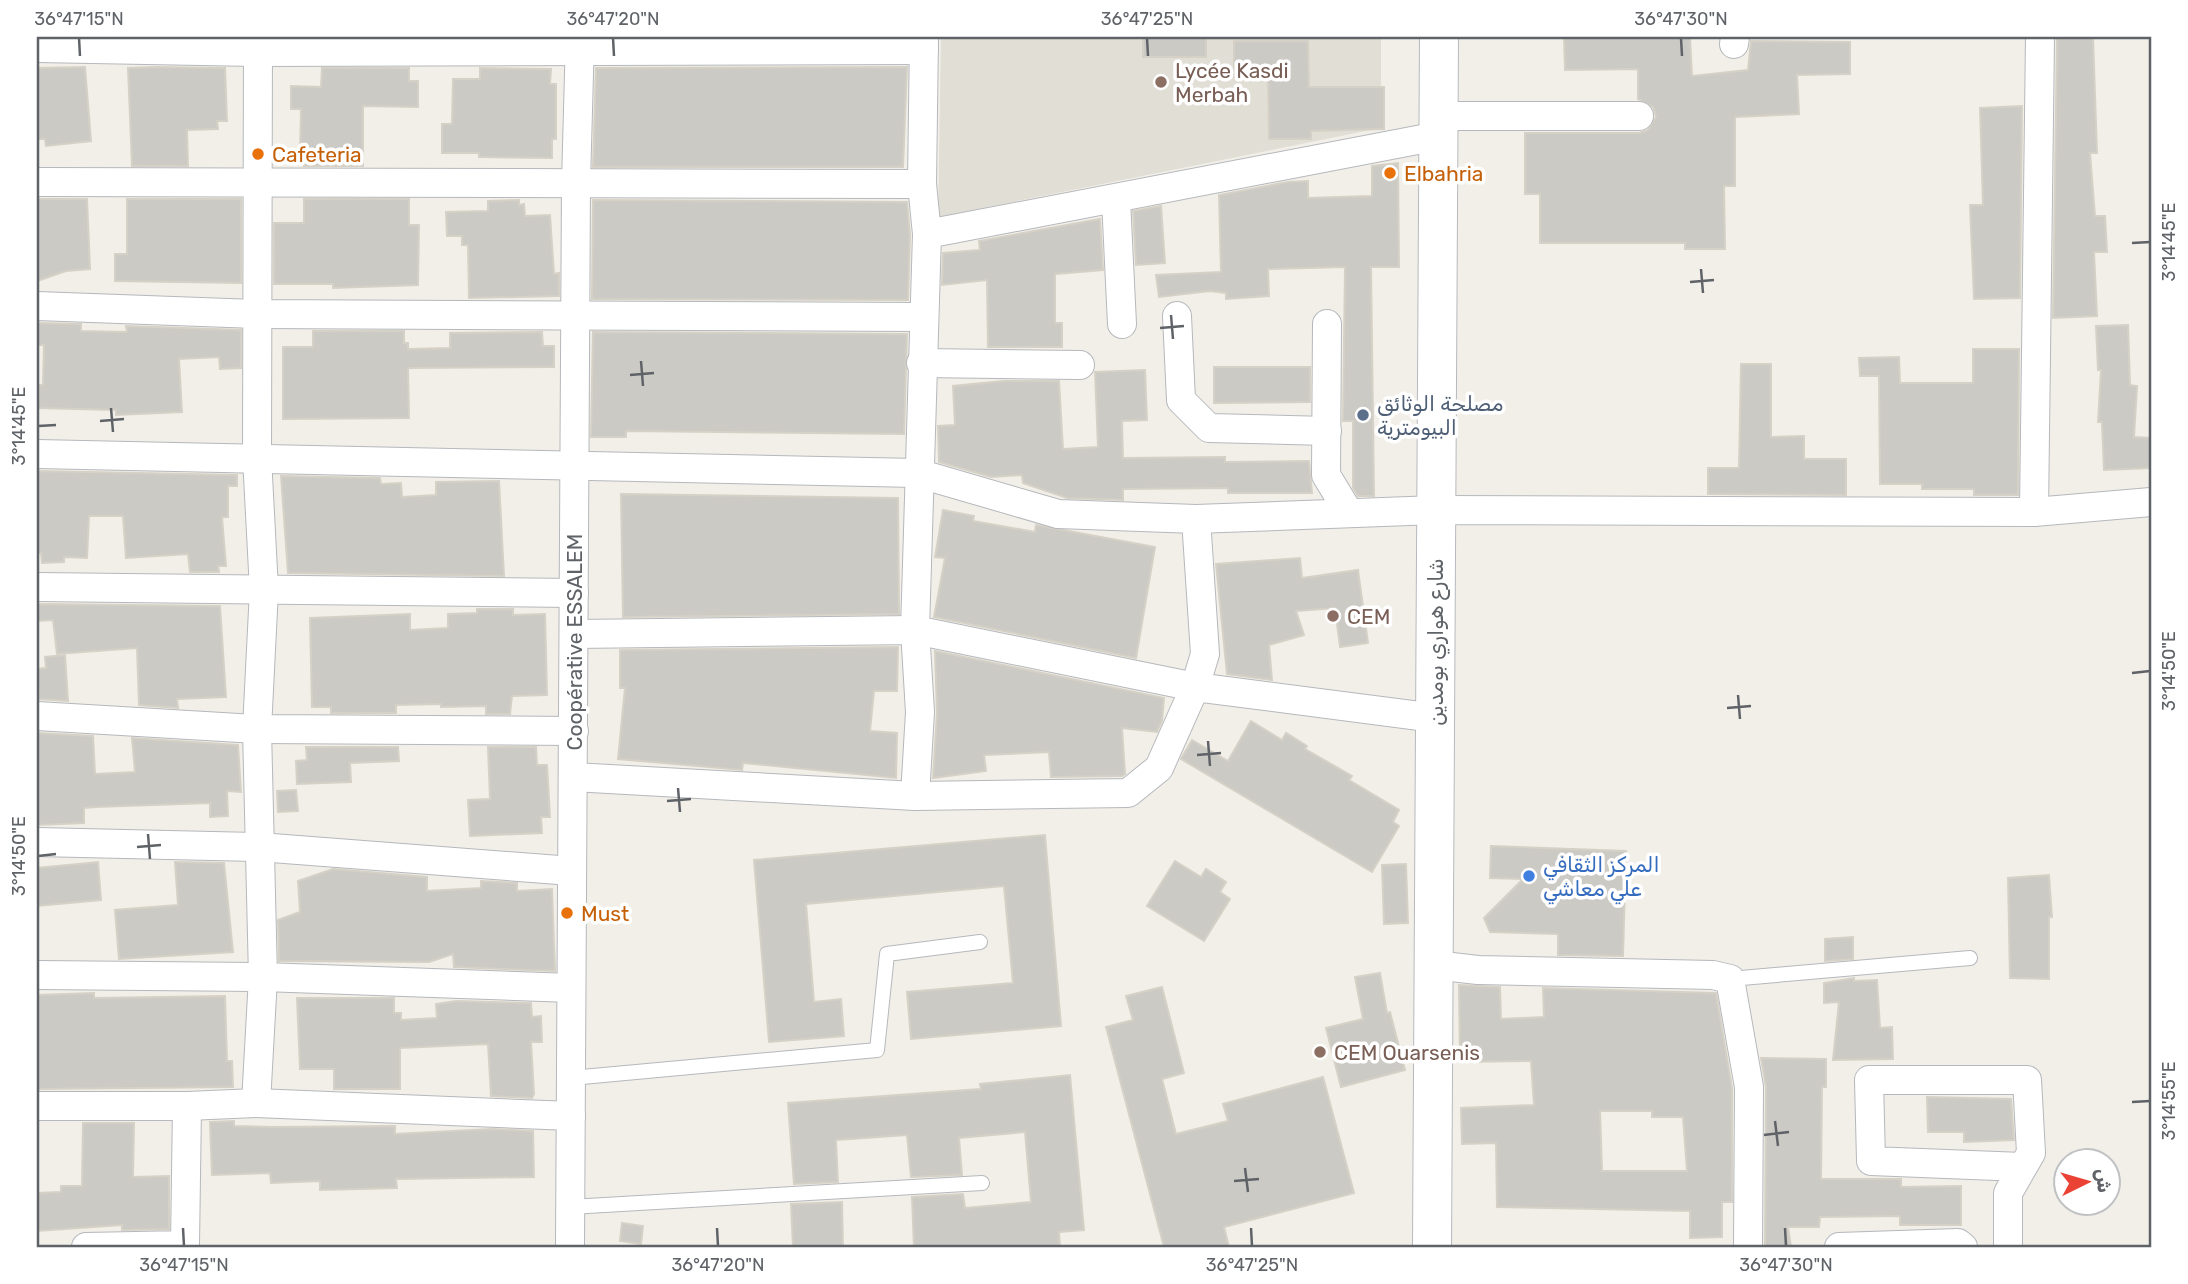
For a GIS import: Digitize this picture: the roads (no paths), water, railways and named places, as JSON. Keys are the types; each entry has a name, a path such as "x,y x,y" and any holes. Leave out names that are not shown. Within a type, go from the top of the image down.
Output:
{"main road":[{"name":"شارع هواري بومدين","path":"1432,1247 1439,37"}],"street":[{"path":"2034,512 2040,37"},
{"name":"Coopérative ESSALEM","path":"570,1247 576,183 580,43"},
{"path":"37,48 258,44 924,43 922,184 927,234 918,472 915,630 920,712 915,796"},
{"path":"256,1103 262,977 257,729 264,590 257,457 258,44"},
{"path":"927,234 1116,200 1438,126 1639,116"},
{"path":"37,182 922,184"},
{"path":"1116,200 1122,324"},
{"path":"37,306 258,314 575,318 922,317"},
{"path":"1177,316 1181,400 1209,428 1327,430"},
{"path":"1327,324 1326,475 1349,513"},
{"path":"921,363 1080,365"},
{"path":"37,454 918,472 1058,514 1196,519 1436,510 2034,512 2151,502"},
{"path":"573,777 915,796 1128,793 1159,768 1195,687 1205,654 1196,519"},
{"path":"37,587 574,593"},
{"path":"574,634 915,630 1195,687 1435,718"},
{"path":"37,716 257,729 574,732"},
{"path":"37,842 259,847 572,872"},
{"path":"1434,965 1478,970 1713,975 1730,979 1749,1087 1748,1247"},
{"path":"37,975 262,977 572,988"},
{"path":"2008,1247 2008,1193 2031,1153 2027,1080 1869,1080 1871,1161 2022,1167"},
{"path":"37,1107 187,1107 256,1103 571,1116"},
{"path":"86,1247 185,1245 187,1107"},
{"path":"1839,1247 1958,1243 1963,1247"}],"lane":[{"path":"571,1078 877,1050 887,954 980,942"},
{"path":"1730,979 1970,958"},
{"path":"570,1207 982,1183"}],"place":[{"name":"Lycée Kasdi Merbah","path":"1161,82"},
{"name":"Cafeteria","path":"258,154"},
{"name":"Elbahria","path":"1390,173"},
{"name":"مصلحة الوثائق البيومترية","path":"1363,415"},
{"name":"CEM","path":"1333,616"},
{"name":"المركز الثقافي علي معاشي","path":"1529,876"},
{"name":"Must","path":"567,913"},
{"name":"CEM Ouarsenis","path":"1320,1052"}]}
